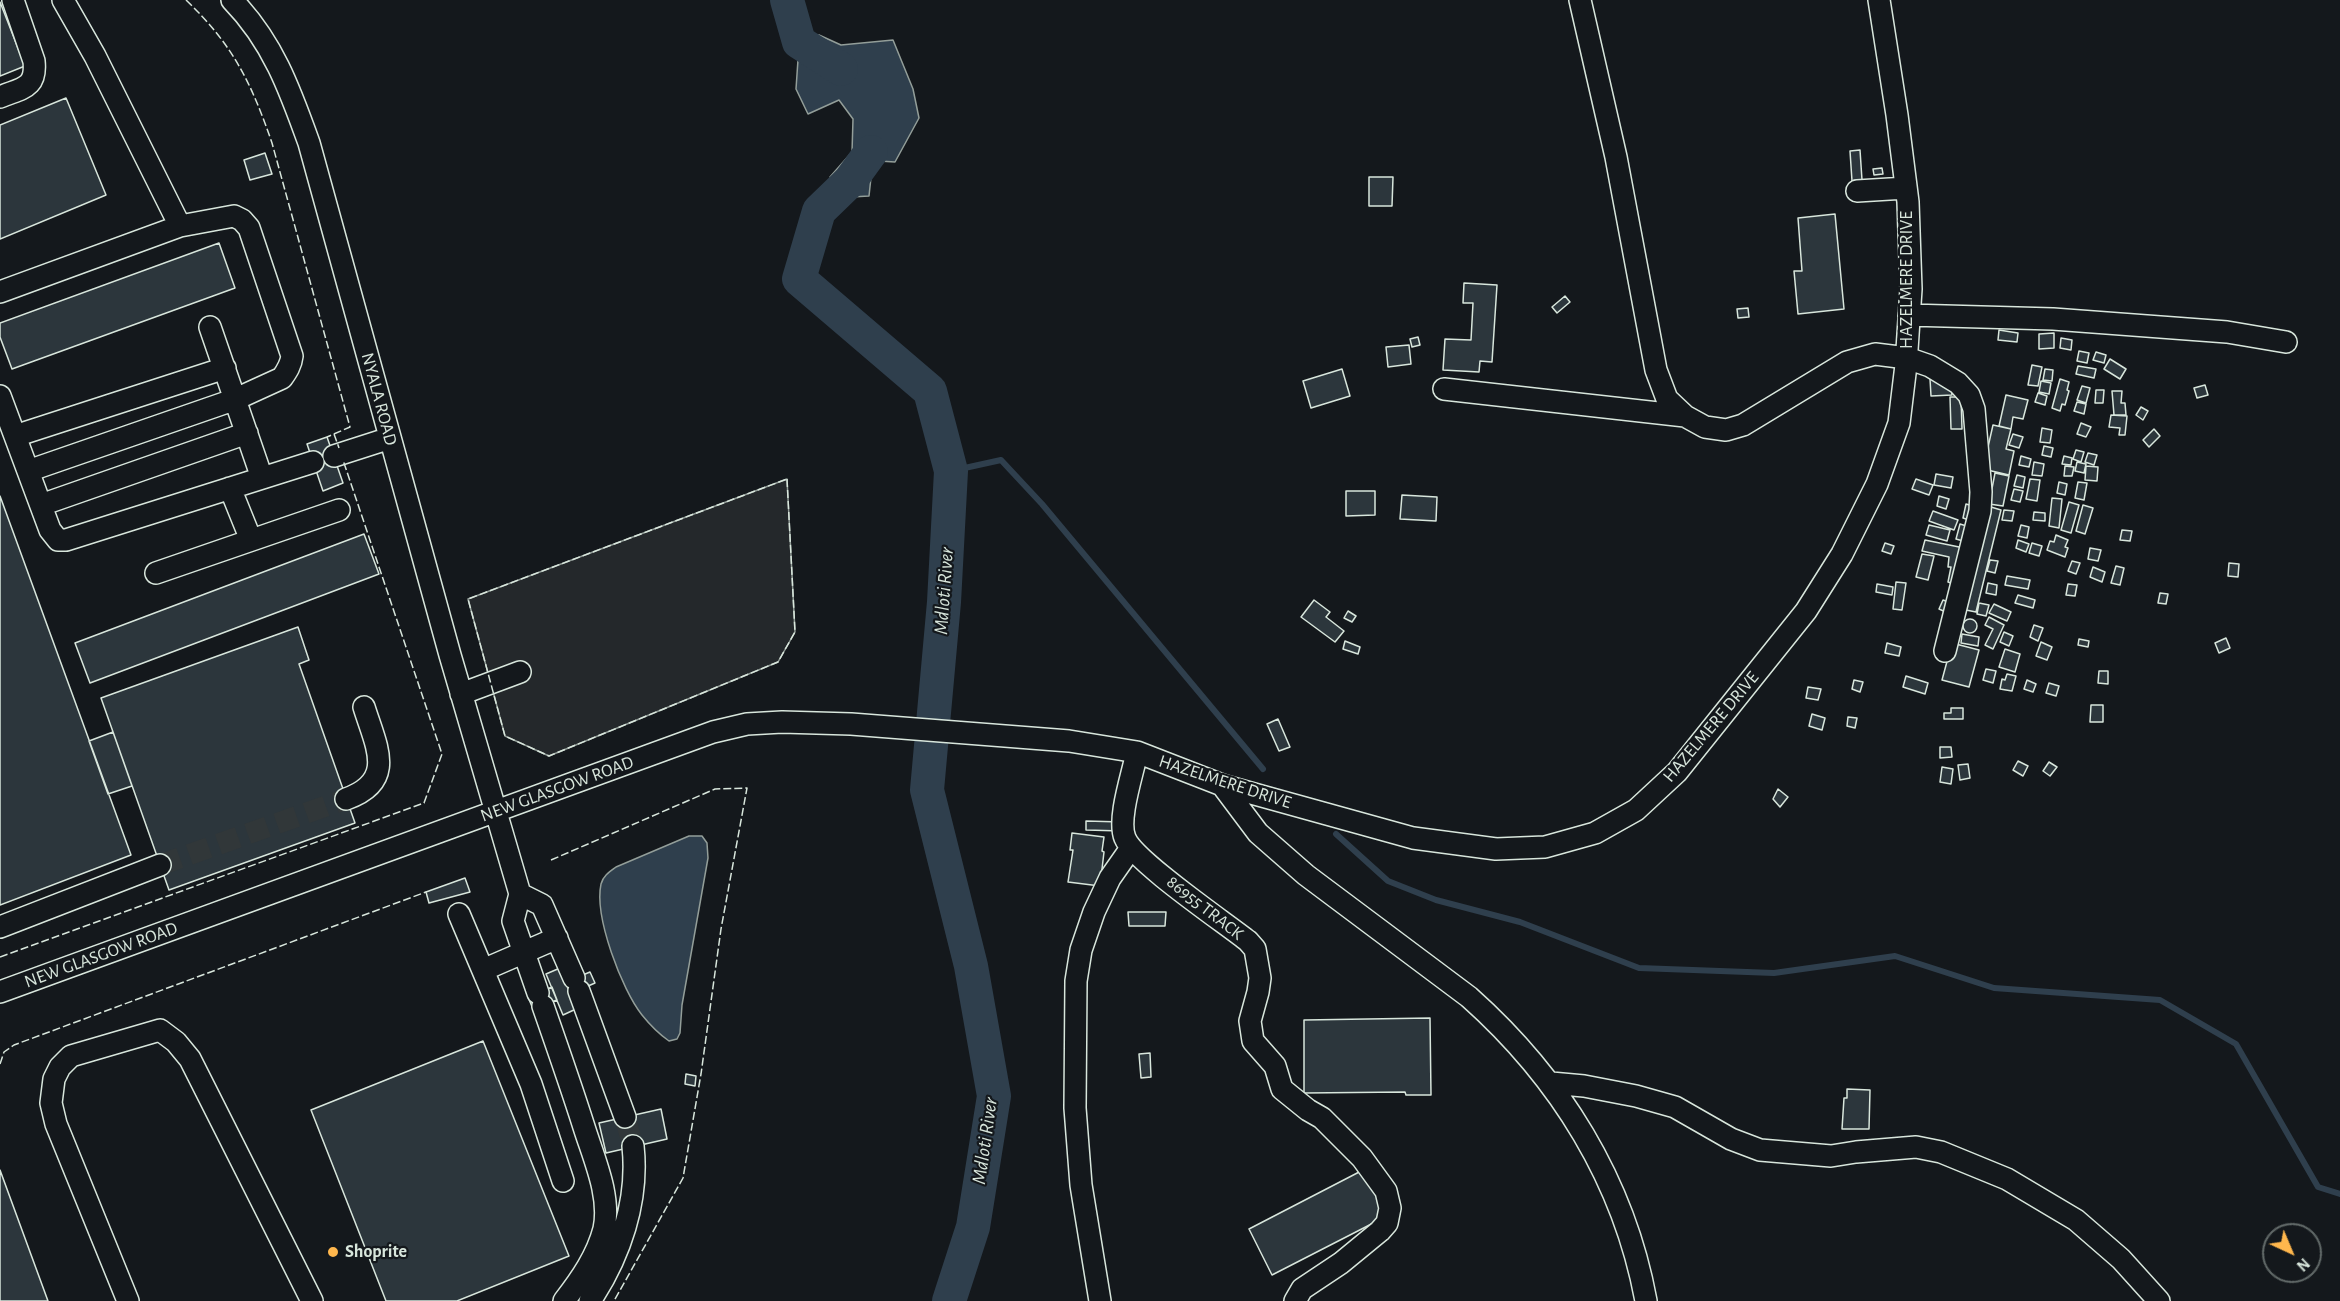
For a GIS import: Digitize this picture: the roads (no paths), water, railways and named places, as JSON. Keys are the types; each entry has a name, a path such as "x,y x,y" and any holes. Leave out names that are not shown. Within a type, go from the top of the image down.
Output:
{"street":[{"path":"0,97 29,85 35,71 34,61 13,0"},
{"path":"63,0 95,56 180,226"},
{"name":"NYALA ROAD","path":"232,0 269,47 294,100 309,143 461,694 520,894"},
{"path":"1580,0 1616,157 1656,370 1667,399 1685,416 1705,427 1726,430 1743,424 1847,362 1875,354 1907,358 1947,375 1969,395 1974,409 1981,478 1980,511 1945,651"},
{"name":"HAZELMERE DRIVE","path":"1137,752 1222,784 1413,838 1496,849 1545,847 1595,833 1636,810 1677,772 1806,611 1842,554 1877,484 1899,423 1907,358 1911,289 1906,188 1879,0"},
{"name":"HAZELMERE DRIVE","path":"1857,191 1906,188"},
{"path":"0,292 180,226 234,216 242,220 249,228 292,356 291,363 282,378 236,399 28,471"},
{"path":"1909,315 2053,319 2227,332 2286,342"},
{"path":"210,327 262,478"},
{"path":"15,436 225,368"},
{"path":"1444,389 1685,416"},
{"path":"0,396 41,505 58,540 66,540 313,462"},
{"path":"41,505 248,433"},
{"path":"334,456 390,438"},
{"path":"230,488 251,540"},
{"path":"156,573 339,510"},
{"path":"461,694 520,672"},
{"path":"346,799 363,793 372,784 380,767 380,755 363,707"},
{"name":"NEW GLASGOW ROAD","path":"0,992 713,732 747,724 782,722 851,724 1069,741 1137,752"},
{"path":"1100,1301 1080,1174 1075,1108 1076,981 1081,950 1094,912 1110,878 1131,848 1124,837 1123,820 1137,752"},
{"path":"1222,784 1258,833 1306,875 1469,998 1518,1044 1551,1083 1580,1125 1611,1186 1635,1251 1647,1301"},
{"name":"86955 TRACK","path":"1131,848 1147,864 1248,941 1255,949 1260,978 1250,1021 1252,1041 1275,1066 1282,1089 1322,1118 1344,1139 1362,1158 1386,1191 1390,1208 1387,1223 1359,1250 1302,1289 1295,1301"},
{"path":"0,927 160,865"},
{"path":"564,1301 586,1271 597,1249 604,1228 606,1206 600,1177 567,1074 513,921 520,894 542,905 577,984 625,1117"},
{"path":"459,914 531,1084 563,1181"},
{"path":"483,970 557,938"},
{"path":"128,1301 57,1124 51,1103 54,1079 60,1067 71,1056 160,1030 176,1042 190,1059 312,1301"},
{"path":"1551,1083 1636,1095 1676,1107 1731,1139 1760,1150 1831,1156 1916,1147 1941,1152 2007,1179 2076,1220 2121,1259 2159,1301"},
{"path":"590,1301 617,1251 627,1221 635,1175 633,1146"}],"water":[{"path":"819,35 841,45 893,40 913,89 919,118 895,162 879,161 872,168 869,196 851,197 830,177 852,152 853,119 839,100 808,114 796,89 799,45"},
{"path":"689,836 702,836 707,843 708,858 682,1005 680,1033 677,1039 669,1041 642,1015 618,971 602,915 601,884 605,876 616,867"}],"waterway":[{"name":"Mdloti River","path":"787,0 799,42 841,69"},
{"name":"Mdloti River","path":"871,152 850,181 819,211 799,279 930,391 951,471 944,602 927,790 971,966 994,1096 973,1227 949,1301"},
{"path":"951,471 1001,460 1042,504 1263,769"},
{"path":"1336,834 1388,881 1436,900 1520,922 1639,968 1774,973 1895,956 1994,988 2160,1000 2236,1044 2318,1187 2340,1194"}],"tunnel":[{"path":"160,865 346,799"},
{"path":"625,1117 633,1146"}],"place":[{"name":"Shoprite","path":"333,1252"}]}
